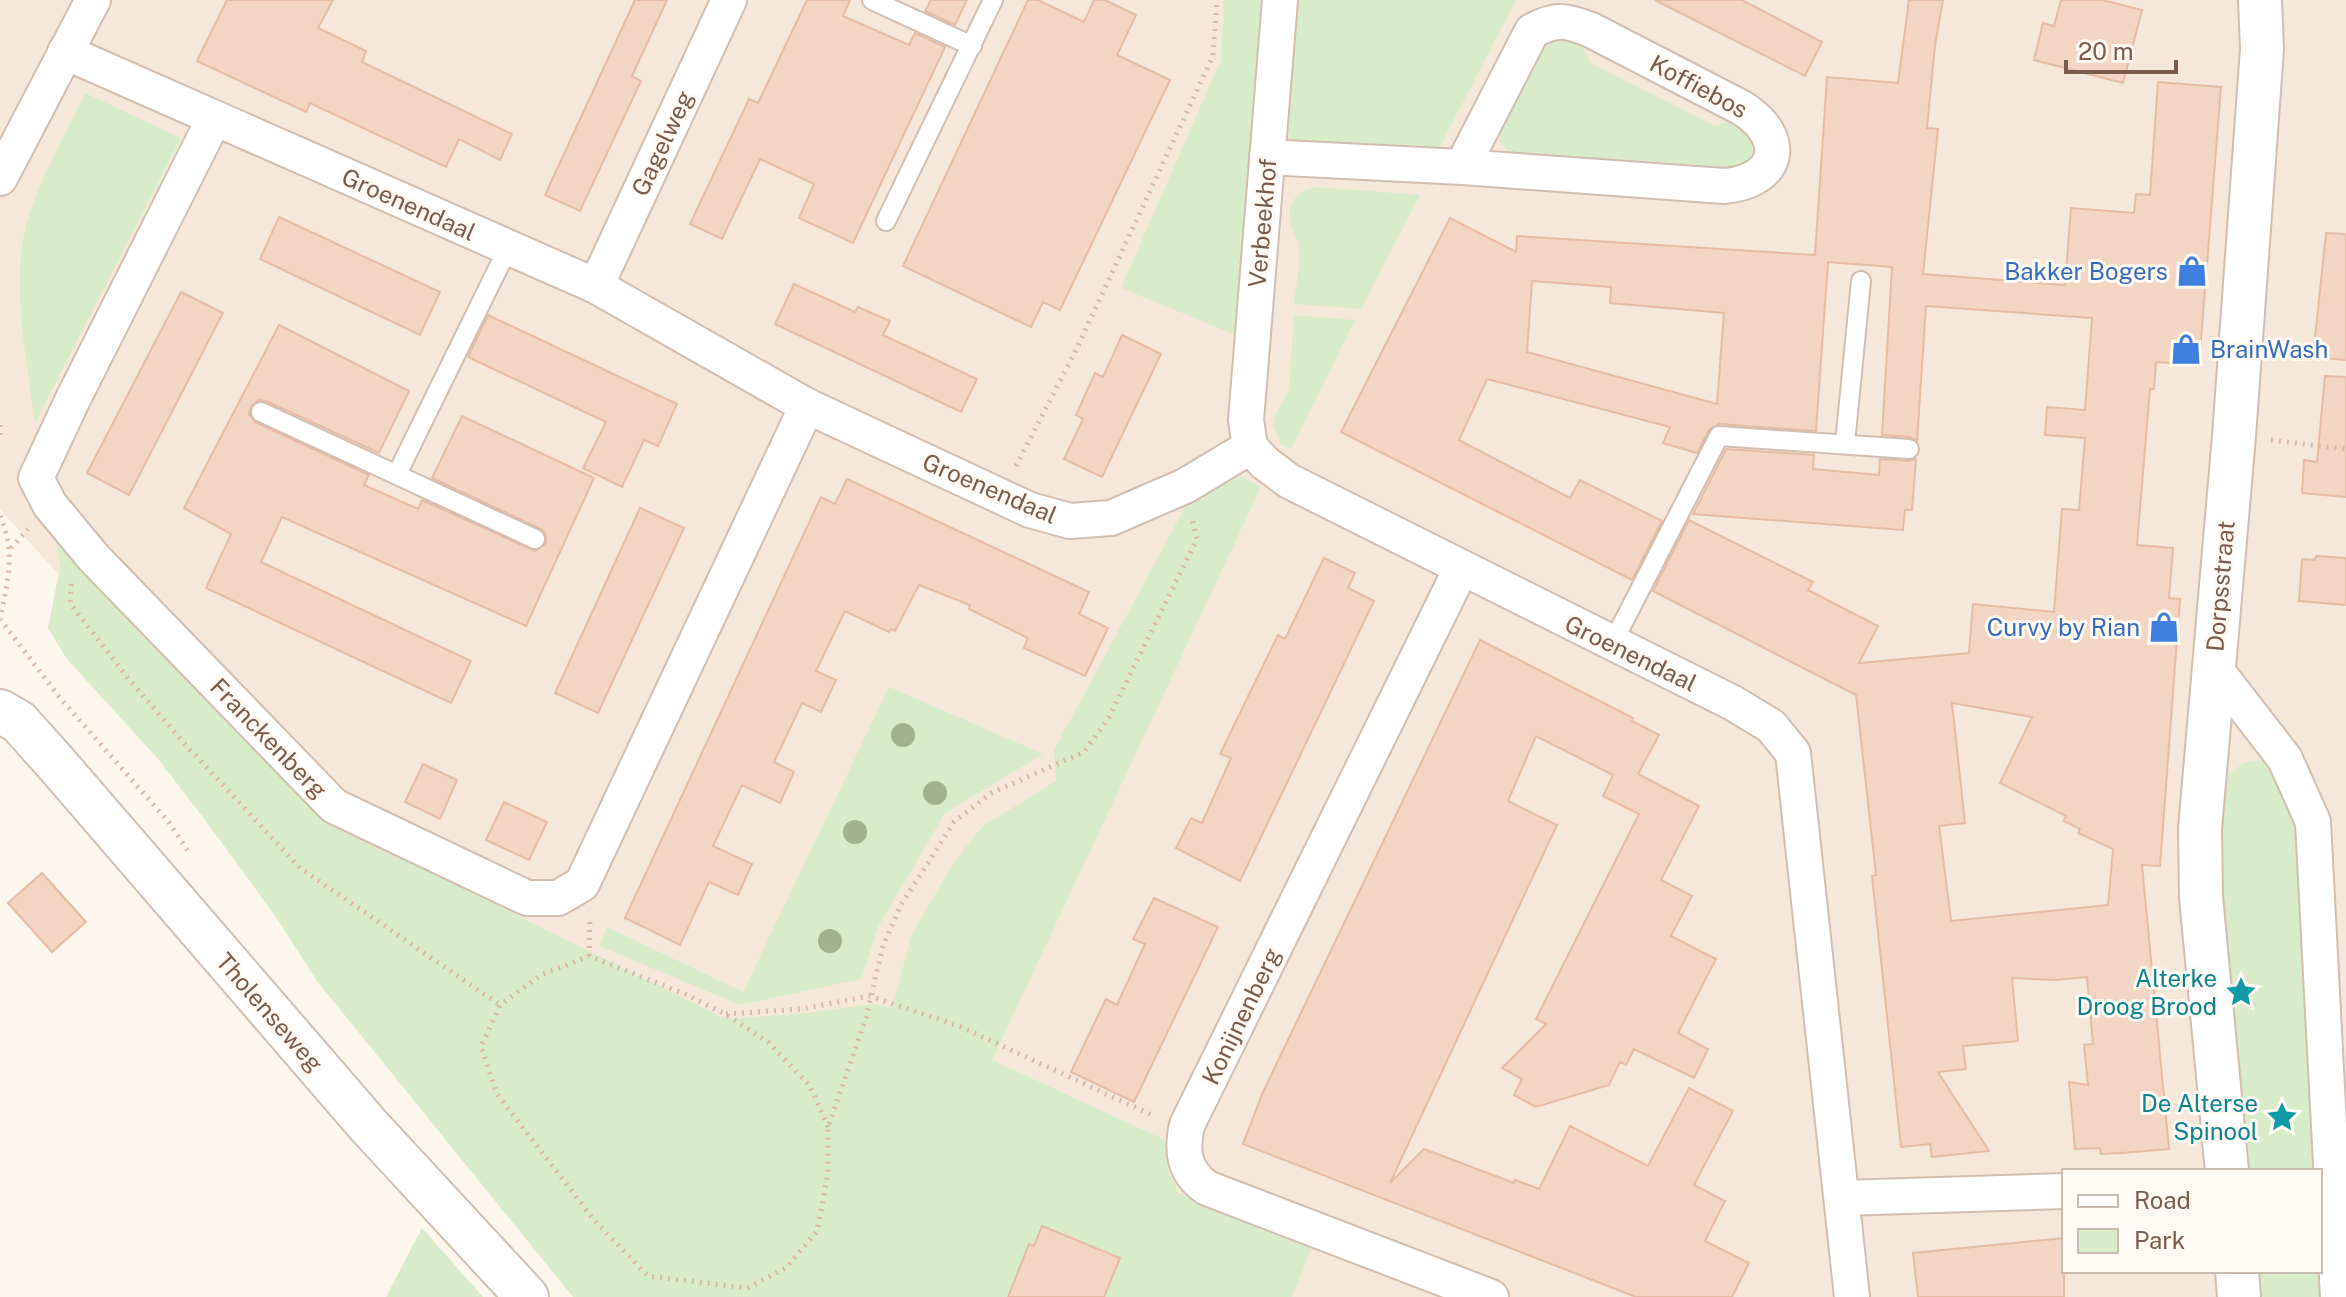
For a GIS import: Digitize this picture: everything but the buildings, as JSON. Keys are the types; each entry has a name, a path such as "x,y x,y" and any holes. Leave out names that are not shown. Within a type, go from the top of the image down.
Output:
{"street":[{"path":"0,178 93,0"},
{"name":"Gagelweg","path":"596,286 729,0"},
{"name":"Verbeekhof","path":"1250,447 1246,420 1280,0"},
{"name":"Dorpsstraat","path":"2227,1169 2201,897 2200,829 2234,436 2262,49 2260,0"},
{"name":"Koffiebos","path":"1267,157 1724,186 1749,182 1761,175 1769,162 1771,139 1767,128 1742,108 1591,30 1557,21 1532,31 1462,167"},
{"name":"Groenendaal","path":"65,52 596,286 807,406 1030,510 1070,521 1111,518 1185,486 1250,447 1275,473 1289,481 1733,703 1771,726 1793,753 1852,1297"},
{"name":"Franckenberg","path":"214,119 36,478 50,505 94,558 334,806 527,898 558,898 582,884 807,406"},
{"name":"Konijnenberg","path":"1461,569 1187,1125 1183,1143 1184,1159 1191,1173 1207,1188 1491,1297"},
{"path":"2213,666 2285,759 2313,822 2338,1297"},
{"name":"Tholenseweg","path":"0,678 9,716 368,1125 527,1297"},
{"path":"1842,1198 2062,1191"},
{"path":"2237,1273 2239,1297"}],"lane":[{"path":"872,0 972,46"},
{"path":"886,221 993,0"},
{"path":"397,474 508,248"},
{"path":"1845,443 1861,281"},
{"path":"261,412 535,539"},
{"path":"1612,644 1719,436 1909,449"}],"path":[{"path":"1001,496 1075,352 1213,56 1217,0"},
{"path":"0,425 0,437"},
{"path":"2234,436 2346,449"},
{"path":"828,1127 810,1086 768,1042 725,1014 685,994 589,956 541,975 500,1005 481,1047 497,1094 594,1220 648,1276 747,1288 786,1268 817,1231 828,1174 828,1127 866,1018 883,946 901,905 954,822 991,793 1084,752 1108,719 1197,539 1185,486"},
{"path":"0,516 6,528 10,558 0,618 60,698 108,752"},
{"path":"94,558 72,578 70,603 127,677 184,743 300,868 500,1005"},
{"path":"725,1014 801,1009 869,996 959,1026 1161,1120 1187,1125"}],"shaded area":[{"path":"0,0 2346,0 2346,1297 700,1297 0,509"}],"green space":[{"path":"1224,0 1263,0 1243,338 1121,288 1221,60"},
{"path":"1298,0 1516,0 1436,154 1288,143"},
{"path":"1564,39 1581,45 1591,63 1715,126 1735,119 1752,144 1753,161 1721,173 1717,166 1545,155 1538,161 1514,160 1500,142 1499,131 1537,56 1554,40"},
{"path":"85,93 181,138 35,423 21,307 23,240 41,184"},
{"path":"1318,187 1420,195 1361,309 1294,304 1299,253 1290,220 1291,206 1298,195"},
{"path":"1294,315 1355,320 1291,449 1281,444 1273,425 1289,389"},
{"path":"1242,477 1261,487 992,1060 1165,1140 1168,1171 1179,1193 1313,1245 1292,1297 573,1297 317,981 278,920 208,824 159,760 66,658 48,628 60,567 56,538 313,809 375,845 726,1019 808,1013 870,1004 892,1008 912,934 954,862 983,826 1056,781 1054,750 1191,496"},
{"path":"889,687 1043,754 945,813 878,927 861,979 740,1005 599,946 607,927 743,992"},
{"path":"2263,760 2291,814 2305,873 2319,1168 2245,1169 2217,897 2223,778 2245,762"},
{"path":"422,1228 483,1297 386,1297"},
{"path":"2255,1273 2320,1273 2321,1297 2258,1297"}],"place":[{"name":"Bakker Bogers","path":"2192,271"},
{"name":"BrainWash","path":"2186,349"},
{"name":"Curvy by Rian","path":"2164,627"},
{"name":"Alterke Droog Brood","path":"2241,992"},
{"name":"De Alterse Spinool","path":"2282,1117"}]}
